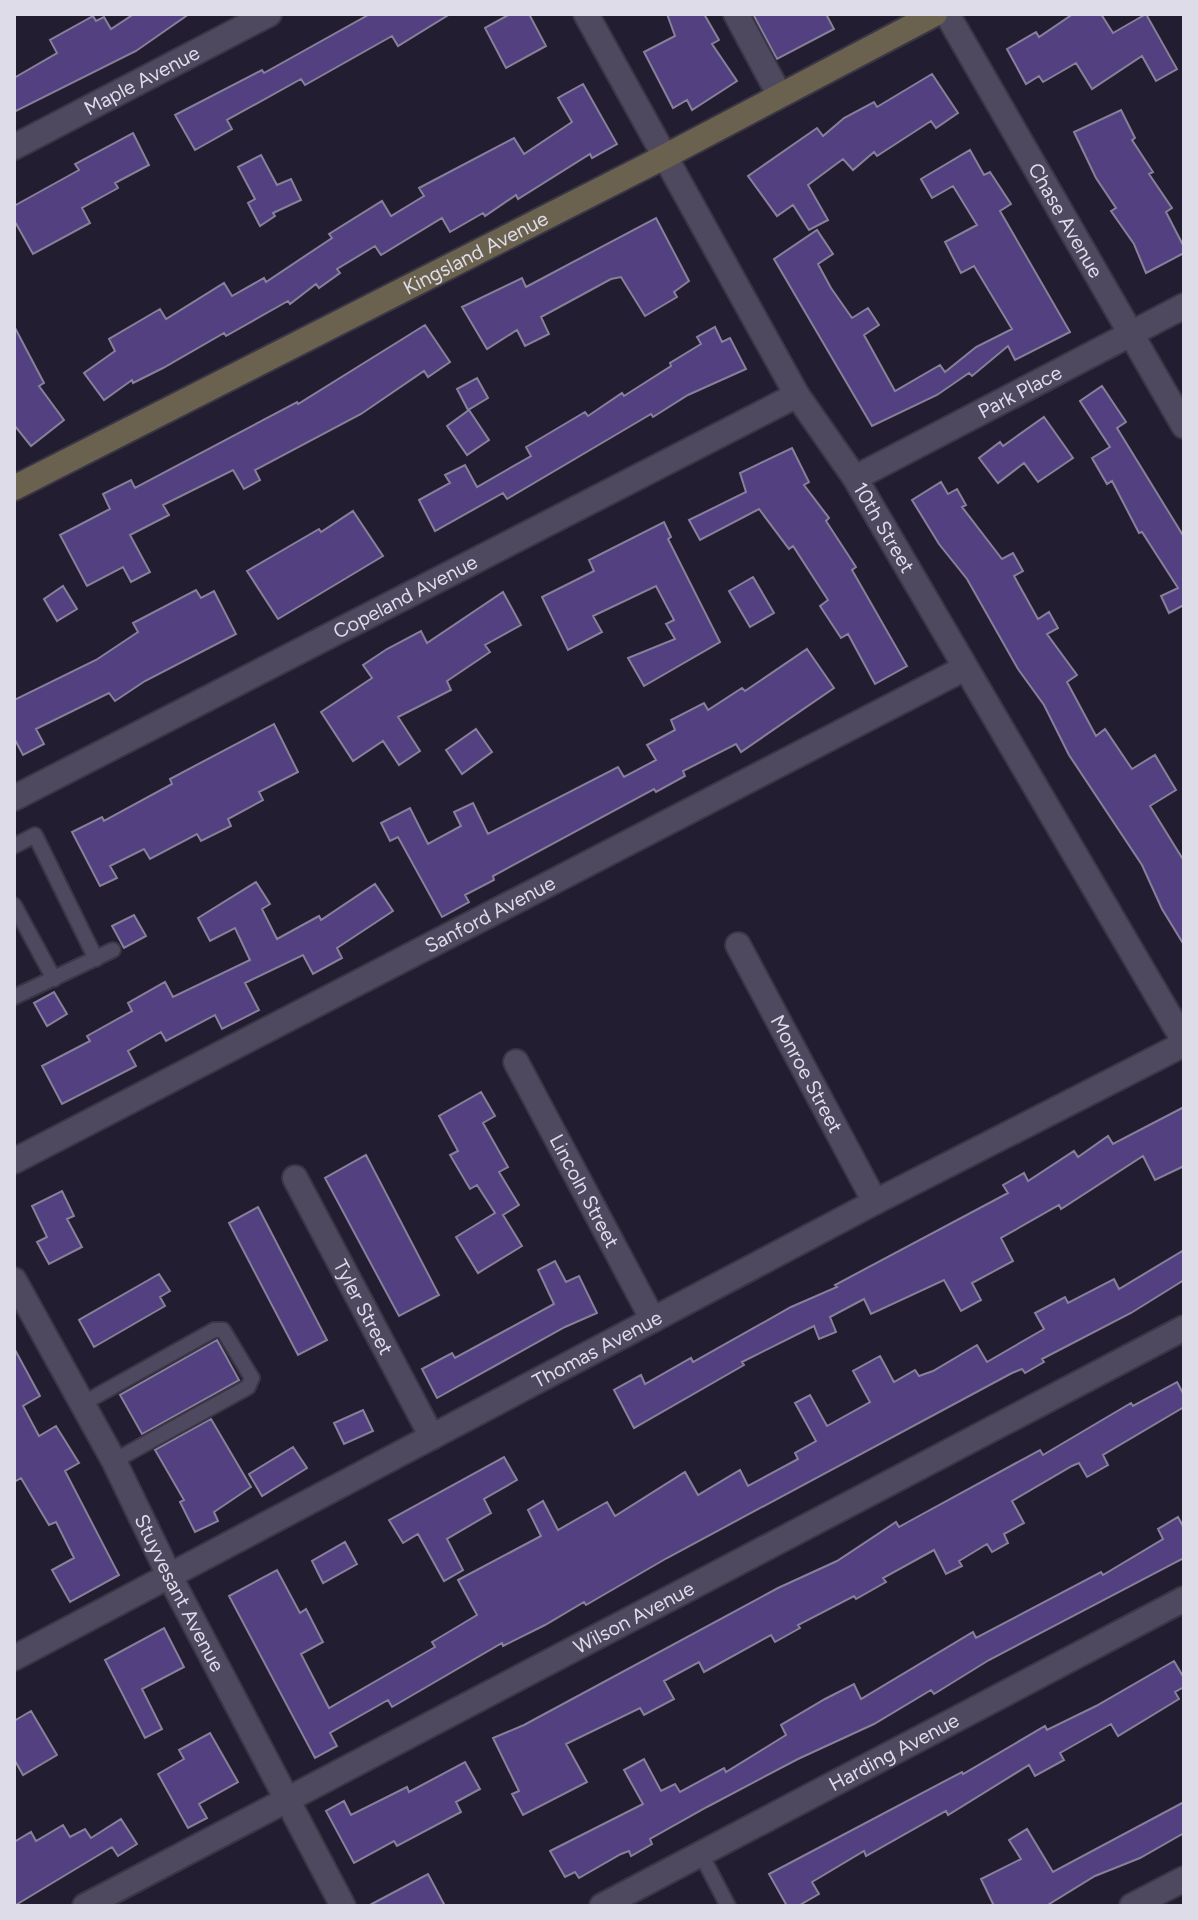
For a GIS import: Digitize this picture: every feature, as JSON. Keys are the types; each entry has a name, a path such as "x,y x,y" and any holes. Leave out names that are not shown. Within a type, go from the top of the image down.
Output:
{"main road":[{"name":"Kingsland Avenue","path":"16,482 664,157 935,14"}],"street":[{"name":"Maple Avenue","path":"14,147 269,14"},
{"name":"10th Street","path":"586,14 797,395 855,478 1184,1043"},
{"path":"736,14 779,94"},
{"name":"Chase Avenue","path":"947,14 1184,426"},
{"name":"Park Place","path":"855,478 1184,306"},
{"name":"Copeland Avenue","path":"14,798 797,395"},
{"name":"Sanford Avenue","path":"14,1161 965,668"},
{"name":"Monroe Street","path":"738,945 875,1202"},
{"name":"Thomas Avenue","path":"14,1658 875,1202 1184,1043"},
{"name":"Lincoln Street","path":"516,1062 653,1320"},
{"name":"Tyler Street","path":"295,1178 432,1437"},
{"name":"Stuyvesant Avenue","path":"14,1280 114,1461 170,1577 343,1906"},
{"name":"Wilson Avenue","path":"85,1906 1184,1328"},
{"name":"Harding Avenue","path":"602,1906 1184,1599"},
{"path":"1132,1906 1184,1879"}],"lane":[{"path":"14,846 35,835 96,959"},
{"path":"14,905 54,979"},
{"path":"14,998 113,950"},
{"path":"82,1404 214,1330 223,1330 252,1378 248,1387 114,1461"},
{"path":"701,1854 728,1906"}],"building":[{"path":"134,14 189,14 136,51 14,112 14,78 57,53 50,40 93,16 96,21 104,17 111,29"},
{"path":"370,14 450,14 398,46 392,36 305,85 301,79 227,120 232,129 195,150 175,115 262,70 264,73"},
{"path":"510,14 529,14 546,46 506,68 485,28"},
{"path":"667,14 704,14 719,40 712,44 737,81 692,110 687,100 673,108 644,52 675,36"},
{"path":"753,14 826,14 834,29 777,59"},
{"path":"1073,14 1101,14 1113,33 1146,14 1177,69 1156,81 1142,56 1092,89 1076,63 1043,82 1039,76 1026,84 1007,49 1036,32 1039,37"},
{"path":"932,74 958,113 936,128 931,121 877,156 874,152 853,170 843,159 808,185 828,220 809,230 793,205 777,216 748,176 817,128 823,136 844,118 874,102 877,107"},
{"path":"583,84 617,144 592,158 590,154 518,199 516,195 485,216 483,213 450,232 442,218 381,255 375,246 337,269 340,273 319,288 316,284 290,304 288,301 163,368 133,383 132,380 104,400 84,373 115,351 109,339 160,309 166,319 224,283 232,296 264,278 266,282 332,238 329,234 382,201 391,216 424,196 419,188 514,138 524,154 572,122 558,98"},
{"path":"1121,110 1135,138 1132,140 1153,172 1149,174 1172,208 1166,212 1184,247 1184,253 1146,273 1134,244 1111,211 1116,208 1096,178 1074,132"},
{"path":"133,133 149,165 115,183 118,188 82,208 90,223 33,254 14,220 14,206 79,170 75,164"},
{"path":"970,150 984,175 990,172 1011,204 1000,211 1070,332 1015,360 1008,346 972,376 969,373 937,395 872,426 774,259 817,230 833,254 818,264 831,288 852,318 868,308 879,325 864,335 895,391 940,365 945,372 976,347 1012,329 974,266 961,273 945,242 977,225 953,186 932,198 921,179"},
{"path":"261,155 277,185 291,179 301,200 273,213 275,216 260,226 248,203 255,199 238,167"},
{"path":"656,218 689,281 674,292 677,297 645,316 621,277 611,279 541,317 549,334 525,346 517,330 487,349 462,307 522,278 526,287"},
{"path":"425,325 450,362 428,377 424,371 361,414 255,470 260,480 244,489 233,470 163,505 169,515 130,535 150,572 131,582 123,567 87,586 60,535 110,509 103,494 131,480 135,488 298,404"},
{"path":"14,326 44,383 39,386 64,420 31,446 14,425"},
{"path":"715,327 722,342 730,338 746,369 688,395 653,417 651,414 507,499 503,493 435,531 419,500 450,483 445,475 465,465 477,487 531,456 526,447 585,412 588,416 622,393 624,396 671,366 670,363 701,344 697,337"},
{"path":"477,378 488,398 468,410 457,389"},
{"path":"1102,386 1126,422 1117,428 1184,537 1184,605 1169,613 1161,596 1178,588 1142,532 1139,533 1112,481 1107,484 1092,458 1110,447 1080,401"},
{"path":"469,410 489,440 467,455 447,426"},
{"path":"1044,417 1073,458 1038,482 1024,463 998,483 979,458 1000,442 1003,446"},
{"path":"792,448 809,482 804,485 829,518 826,521 856,567 852,570 907,666 875,684 848,634 841,638 820,606 828,600 793,546 789,549 759,509 700,540 689,520 746,492 740,473"},
{"path":"941,482 948,494 957,489 966,505 962,507 1002,559 1013,553 1023,571 1014,576 1038,619 1049,612 1058,628 1047,634 1077,675 1067,682 1096,736 1105,729 1132,769 1155,755 1176,790 1150,806 1184,861 1184,945 1162,909 1142,865 1069,755 1044,705 1018,669 967,579 939,544 912,500"},
{"path":"353,511 383,556 278,619 247,571 319,529 321,532"},
{"path":"664,522 671,537 668,539 720,642 644,686 628,658 675,639 666,624 674,620 656,586 593,616 602,632 568,650 542,597 594,571 589,560"},
{"path":"753,577 774,613 750,627 729,591"},
{"path":"63,586 77,609 57,621 44,599"},
{"path":"196,590 201,598 214,591 236,634 145,681 115,701 109,693 36,729 44,744 23,755 14,738 14,700 96,660 138,632 133,623"},
{"path":"503,592 521,625 485,645 490,652 447,681 451,690 398,717 420,751 399,765 383,741 353,761 321,712 372,678 363,665 387,649 421,631 427,643"},
{"path":"807,649 834,688 741,752 736,744 683,771 685,776 656,792 654,789 493,876 494,880 465,895 469,902 442,917 398,837 390,841 381,823 410,808 428,844 461,826 454,812 473,803 488,834 618,767 624,777 656,760 647,745 675,730 671,720 704,703 708,710 742,688 745,691"},
{"path":"274,724 298,772 259,792 263,800 228,819 231,826 201,841 197,834 150,859 144,849 110,866 117,878 100,886 72,832 102,817 104,821 172,784 170,779"},
{"path":"476,729 492,752 462,774 446,750"},
{"path":"256,882 270,904 262,909 277,939 319,916 321,920 375,884 393,911 337,948 342,958 313,974 303,955 245,983 259,1010 222,1029 215,1015 166,1041 161,1032 128,1051 136,1066 62,1104 42,1066 90,1041 87,1036 132,1011 128,1003 165,982 173,997 250,960 235,928 210,941 198,918"},
{"path":"134,915 146,936 124,948 112,926"},
{"path":"54,992 67,1014 47,1026 34,1003"},
{"path":"481,1092 495,1116 483,1123 508,1167 499,1172 519,1205 503,1215 522,1246 478,1273 456,1237 495,1213 477,1185 470,1189 450,1155 458,1151 439,1116"},
{"path":"1184,1107 1184,1166 1155,1180 1143,1156 1061,1209 1059,1205 1001,1238 1013,1261 972,1283 981,1300 961,1311 944,1280 871,1314 864,1299 830,1317 836,1332 819,1339 814,1326 742,1362 744,1365 634,1428 614,1390 641,1375 645,1384 691,1358 693,1362 791,1307 837,1287 835,1285 1008,1193 1003,1185 1024,1173 1028,1181 1074,1151 1078,1157 1108,1136 1113,1144"},
{"path":"366,1155 439,1295 399,1316 325,1178"},
{"path":"62,1191 74,1216 67,1219 82,1247 49,1264 37,1242 47,1237 32,1206"},
{"path":"258,1207 327,1340 298,1355 229,1223"},
{"path":"1184,1250 1184,1280 1131,1313 1042,1359 1044,1362 1025,1373 1022,1369 1012,1373 667,1558 586,1605 584,1602 503,1646 502,1643 392,1707 388,1700 330,1733 337,1746 315,1758 229,1596 277,1570 300,1613 306,1609 323,1642 301,1654 329,1708 435,1647 432,1642 477,1615 458,1580 541,1536 528,1510 543,1501 558,1530 607,1502 615,1516 685,1472 698,1495 740,1470 748,1486 798,1459 795,1453 816,1441 795,1403 810,1395 827,1426 870,1402 853,1371 880,1356 894,1382 915,1370 919,1376 933,1371 977,1345 987,1362 1044,1329 1035,1313 1065,1297 1068,1303 1114,1279 1119,1289"},
{"path":"555,1261 566,1282 579,1276 597,1313 565,1327 437,1398 422,1369 452,1353 455,1358 554,1304 538,1270"},
{"path":"159,1274 170,1291 160,1297 165,1306 94,1347 79,1320"},
{"path":"217,1340 239,1380 142,1434 120,1395"},
{"path":"14,1348 40,1396 23,1406 39,1436 56,1426 79,1463 65,1471 119,1575 70,1602 52,1570 74,1558 56,1522 49,1525 21,1478 14,1482"},
{"path":"1177,1382 1184,1395 1184,1407 1103,1455 1108,1465 1087,1477 1079,1463 1012,1501 1024,1523 1004,1534 1008,1543 992,1552 987,1544 959,1561 962,1566 946,1574 934,1550 883,1578 886,1582 798,1625 800,1628 775,1642 771,1635 704,1672 699,1662 664,1681 674,1699 644,1715 640,1708 566,1744 587,1782 523,1815 512,1794 519,1791 493,1738 524,1725 778,1588 837,1561 896,1522 899,1527 1040,1450 1043,1455 1131,1403 1133,1406"},
{"path":"363,1410 373,1431 344,1444 334,1423"},
{"path":"211,1419 251,1487 214,1512 218,1521 195,1532 180,1502 184,1500 155,1450"},
{"path":"293,1447 307,1468 262,1496 249,1474"},
{"path":"504,1457 517,1480 484,1499 491,1513 447,1539 463,1570 444,1581 418,1534 403,1543 389,1520"},
{"path":"1178,1517 1184,1528 1184,1558 989,1660 934,1694 931,1690 874,1724 798,1759 707,1807 650,1839 652,1844 631,1856 629,1851 621,1854 579,1878 575,1872 565,1877 550,1851 643,1804 624,1770 644,1759 661,1791 675,1784 680,1792 724,1768 726,1772 786,1735 781,1725 825,1699 854,1684 861,1699 973,1632 976,1638 1101,1572 1103,1575 1163,1539 1158,1529"},
{"path":"345,1542 357,1564 323,1583 312,1561"},
{"path":"164,1628 184,1667 142,1689 162,1729 145,1738 105,1660"},
{"path":"1174,1661 1184,1678 1184,1687 1175,1692 1179,1699 1118,1736 1111,1724 1060,1753 1064,1760 1035,1776 1029,1765 948,1815 946,1811 866,1856 864,1851 812,1882 819,1894 798,1906 787,1906 769,1874 963,1774 1045,1726 1047,1730 1096,1706"},
{"path":"31,1711 57,1755 23,1775 14,1759 14,1721"},
{"path":"210,1733 238,1782 199,1804 207,1818 188,1828 158,1774 184,1759 179,1750"},
{"path":"465,1762 480,1789 456,1802 461,1812 397,1846 394,1841 354,1863 326,1811 344,1801 351,1815 407,1787 409,1792"},
{"path":"1184,1802 1184,1833 1140,1858 1095,1876 1046,1906 994,1906 981,1879 1021,1859 1009,1840 1027,1829 1053,1872"},
{"path":"121,1819 137,1844 118,1856 112,1847 14,1906 14,1842 31,1832 36,1841 63,1825 70,1837 85,1829 91,1838"},
{"path":"428,1874 445,1906 368,1906"}]}
